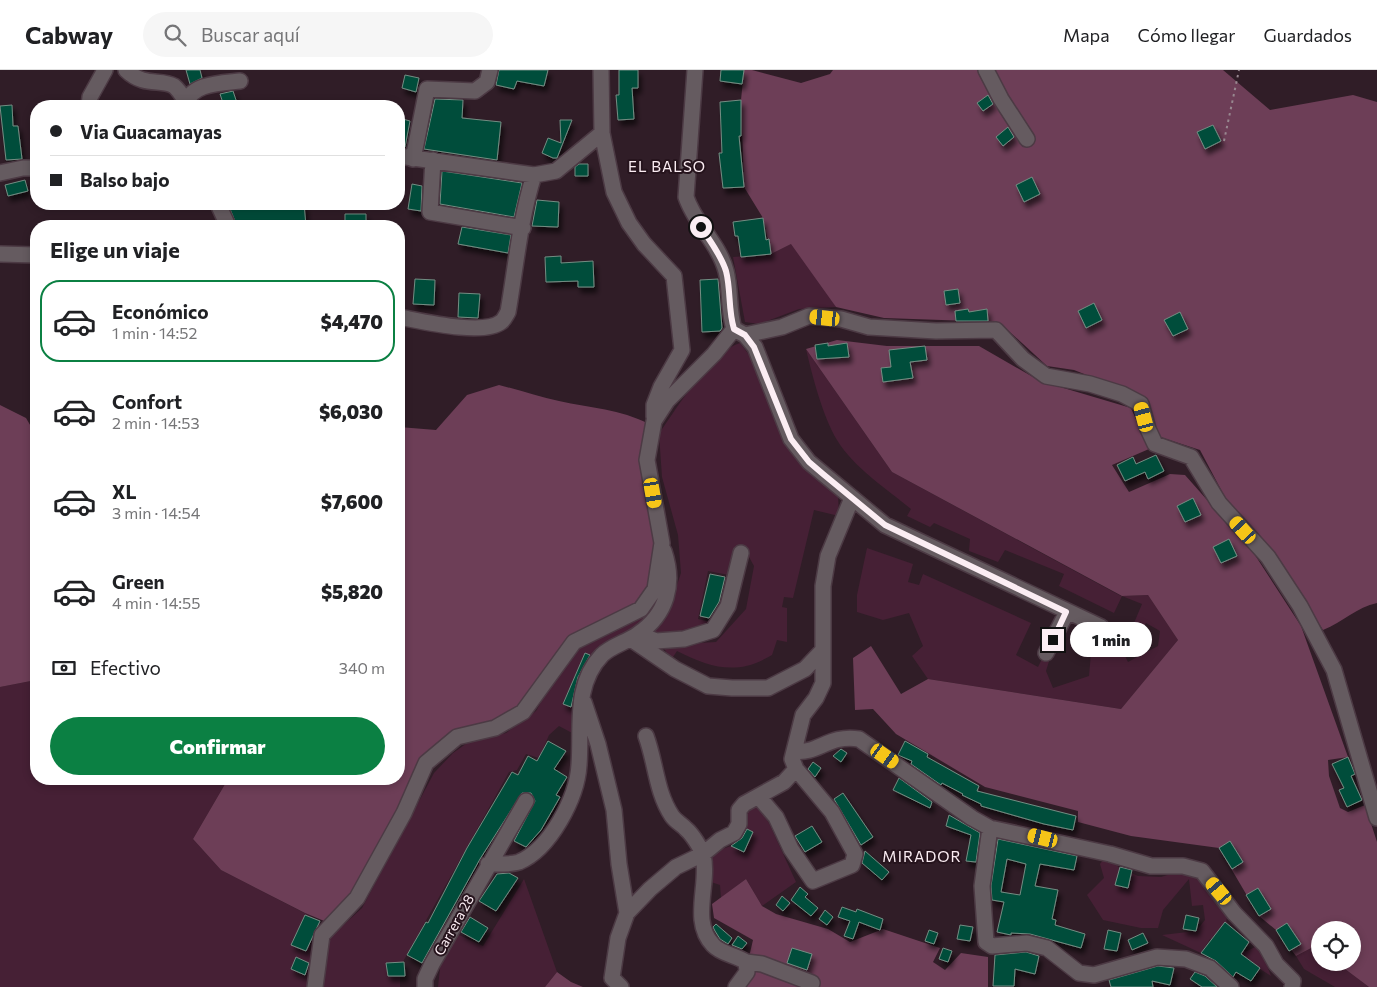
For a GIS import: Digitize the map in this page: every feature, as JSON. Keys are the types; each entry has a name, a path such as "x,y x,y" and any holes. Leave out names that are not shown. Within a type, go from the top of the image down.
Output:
{"street":[{"path":"90,100 105,70"},
{"path":"126,70 133,77 151,83 169,84 176,87 184,100"},
{"path":"490,70 487,82 475,91 426,89 406,157 534,175 556,171 602,132"},
{"path":"488,864 518,862 542,846 560,821 572,794 579,767 582,695 589,676 602,655 635,636 659,617 669,589 669,567 662,543 647,460 654,421 654,405 661,387 682,350 674,276 644,244 629,223 614,192 602,132 600,70"},
{"path":"695,70 686,197 691,212 720,257 726,272 729,315 739,332 754,347 791,439 809,462 885,525 1101,627"},
{"path":"986,70 1001,99 1027,139"},
{"path":"188,100 192,93 206,86 240,80"},
{"path":"433,160 430,212 523,228"},
{"path":"0,173 30,168"},
{"path":"405,318 449,327 491,326 502,321 508,312 523,228 523,209 534,175"},
{"path":"0,254 30,255"},
{"path":"654,421 667,402 714,354 739,332 782,328 808,316 841,319 869,327 936,331 996,330 1024,359 1046,376 1090,384 1122,394 1141,404 1148,429 1155,444 1190,457 1219,503 1268,556 1300,606 1334,670 1377,818"},
{"path":"759,798 776,817 791,849 813,881 852,865 855,854 832,812 796,769 792,759 803,715 816,698 823,682 822,586 828,556 852,498"},
{"path":"315,987 322,935 357,898 404,813 426,763 457,737 495,728 523,712 548,674 574,642 640,609 655,589 662,543"},
{"path":"635,636 656,641 684,639 712,630 728,606 741,554"},
{"path":"1046,653 1066,612"},
{"path":"635,636 675,669 708,686 732,688 768,688 805,669 823,650"},
{"path":"582,695 598,744 614,810 619,864 627,913"},
{"path":"646,736 652,753 657,781 672,817 687,830 702,854 704,876 702,919 707,936 719,950 746,962 762,964 812,983"},
{"path":"794,751 805,753 833,740 845,737 859,739 972,818 990,828 1110,854 1151,866 1183,866 1202,871 1234,913 1266,946 1276,964 1293,981 1292,987"},
{"path":"621,987 612,978 612,970 618,938 627,913 650,888 676,867 702,854 720,840 734,833 739,824 739,810 744,804 759,798 784,782 796,769"},
{"name":"Carrera 28","path":"425,987 425,979 488,864 526,801"},
{"path":"990,828 982,886 986,942 992,946 1027,943 1047,948 1079,972 1094,975 1157,958 1186,960 1210,968 1231,987"},
{"path":"736,987 747,972 746,962"}],"path":[{"path":"1224,141 1239,70"}],"shaded area":[{"path":"744,70 752,70 801,83 830,74 833,70 1223,70 1270,110 1353,95 1377,102 1377,603 1363,608 1323,630 1271,549 1227,501 1200,450 1160,437 1145,398 1074,370 1047,366 999,322 884,318 836,307 791,244 771,254 763,218 744,187 741,100"},
{"path":"797,241 836,307 799,309 759,324 745,322 733,257 771,254"},
{"path":"837,340 887,346 979,346 1040,381 1131,408 1149,449 1112,465 1129,492 1170,474 1185,475 1253,552 1301,626 1348,757 1328,760 1329,776 1340,808 1348,812 1365,805 1377,842 1377,987 1369,987 1348,971 1361,971 1361,921 1311,921 1311,948 1296,956 1276,930 1259,916 1219,848 1131,836 1078,822 1078,811 985,787 896,734 873,709 855,710 853,658 871,646 901,694 928,679 1121,709 1178,640 1148,595 1122,596 892,472 806,349"},
{"path":"740,343 753,360 798,460 838,494 839,516 814,510 793,598 784,597 782,607 787,608 787,642 777,640 772,655 747,666 736,667 724,667 701,662 677,651 671,660 662,645 716,642 746,609 754,566 743,546 729,575 708,571 698,619 711,622 698,631 682,635 667,636 651,633 666,618 681,573 678,535 662,477 659,434 707,369 729,348"},
{"path":"806,349 892,472 1121,596 1148,595 1178,640 1121,709 928,679 912,656 923,646 909,613 883,620 857,612 857,595 867,548 913,564 908,582 919,585 923,574 1031,623 1016,655 1038,667 1042,659 1050,658 1046,671 1053,688 1089,676 1091,653 1122,650 1128,662 1158,646 1160,631 1146,623 1136,639 1129,635 1142,604 1122,596 1114,613 1059,586 1064,574 1005,550 998,562 969,551 970,539 934,523 930,527 907,516 911,509 852,460 837,440 823,408"},
{"path":"499,385 552,399 616,412 649,424 655,559 648,588 635,608 585,630 527,701 492,723 449,733 430,754 351,898 329,923 305,913 221,870 193,839 224,785 405,785 405,427 436,430 467,395"},
{"path":"0,405 26,418 30,425 30,681 0,687"},
{"path":"659,588 656,612 586,672 578,669 563,703 575,708 574,734 559,726 549,735 539,758 526,754 517,770 509,772 400,967 400,987 319,987 326,941 362,908 434,773 453,753 470,741 506,733 536,711 559,670 574,651"},
{"path":"30,681 30,785 224,785 193,839 221,870 320,921 309,987 0,987 0,687"},
{"path":"752,807 758,807 769,823 796,882 762,906 746,879 721,898 720,885 705,880 710,861 716,851 731,846 743,851 753,832 740,826 742,818"},
{"path":"1103,860 1115,860 1118,867 1138,876 1161,877 1177,872 1196,877 1205,885 1227,914 1226,926 1242,937 1245,952 1259,945 1271,976 1243,958 1241,953 1222,947 1210,939 1201,953 1162,935 1196,931 1205,920 1203,905 1192,906 1189,879 1163,910 1158,928 1141,928 1103,920 1087,895 1104,878 1100,864"},
{"path":"524,879 557,972 545,987 438,987 441,959 457,934 483,946"},
{"path":"746,879 762,906 776,914 828,929 850,942 883,929 940,948 933,962 945,970 961,953 988,957 988,987 742,987 753,940 714,918 712,904"},
{"path":"1311,948 1311,971 1348,971 1369,987 1335,987 1304,969 1296,956"},
{"path":"557,972 571,982 583,987 545,987"}],"building":[{"path":"186,70 200,70 202,78 190,84"},
{"path":"499,70 548,70 544,86 517,81 514,89 496,85"},
{"path":"619,70 638,70 638,88 632,88 634,119 618,120 616,95 619,95"},
{"path":"721,70 744,70 742,84 720,81"},
{"path":"405,75 419,78 416,92 402,88"},
{"path":"233,91 236,100 222,100 220,94"},
{"path":"988,95 993,104 983,111 977,103"},
{"path":"435,99 463,100 462,118 501,122 497,160 424,149"},
{"path":"741,100 741,136 739,136 744,187 723,188 719,153 722,153 720,102"},
{"path":"12,105 13,126 18,126 22,159 6,160 0,106"},
{"path":"405,120 410,121 405,147"},
{"path":"560,120 572,120 557,158 553,158 542,153 548,138 561,143"},
{"path":"1213,125 1221,141 1205,149 1197,132"},
{"path":"1008,127 1014,137 1003,146 996,137"},
{"path":"579,164 588,164 588,176 575,176 575,167"},
{"path":"442,171 522,183 514,217 440,204"},
{"path":"1032,177 1040,194 1024,202 1016,185"},
{"path":"25,180 28,191 8,196 5,185"},
{"path":"412,184 422,186 421,211 408,209"},
{"path":"537,200 559,202 558,227 532,226"},
{"path":"230,210 305,210 305,220 235,220"},
{"path":"345,214 366,214 366,220 345,220"},
{"path":"763,218 766,240 769,239 771,254 741,257 738,236 735,236 733,222"},
{"path":"462,227 511,235 508,253 458,244"},
{"path":"561,256 561,263 593,261 594,287 578,287 578,281 546,282 545,257"},
{"path":"415,279 435,280 434,305 413,304"},
{"path":"718,279 722,328 720,331 702,332 700,280"},
{"path":"958,289 960,303 946,305 944,291"},
{"path":"459,293 480,294 478,318 458,317"},
{"path":"1094,303 1102,320 1086,328 1078,311"},
{"path":"968,309 969,312 987,309 988,321 956,321 955,311"},
{"path":"1180,312 1188,329 1173,336 1164,320"},
{"path":"828,343 828,346 847,343 849,357 817,359 815,345"},
{"path":"925,346 927,360 910,362 913,378 883,382 881,368 891,367 889,350"},
{"path":"1156,455 1164,471 1148,479 1145,472 1125,481 1117,465 1133,457 1136,464"},
{"path":"1193,498 1201,515 1185,522 1177,506"},
{"path":"1229,539 1237,556 1221,563 1213,547"},
{"path":"710,574 725,577 719,602 709,618 700,616"},
{"path":"585,653 590,655 578,677 571,707 563,704"},
{"path":"548,741 566,751 554,769 567,777 556,795 560,797 541,830 526,847 514,841 535,801 531,793 522,793 480,859 422,963 407,955 426,922 428,923 467,848 512,772 518,775 528,756 537,761"},
{"path":"905,741 928,754 927,757 979,786 977,791 1076,816 1073,830 1044,824 981,806 981,804 963,794 942,783 941,785 911,764 912,761 898,755"},
{"path":"841,749 847,753 841,762 833,756"},
{"path":"1348,757 1355,774 1351,776 1362,800 1347,807 1339,790 1344,788 1332,764"},
{"path":"813,762 821,768 815,777 808,769"},
{"path":"899,778 932,802 930,808 893,790"},
{"path":"843,793 873,837 861,845 834,799"},
{"path":"949,815 980,833 976,862 966,861 971,835 946,826"},
{"path":"812,826 822,842 805,852 795,836"},
{"path":"747,829 753,832 744,852 731,846 742,838"},
{"path":"998,839 1077,856 1074,870 1040,864 1035,886 1058,890 1052,919 1056,920 1055,925 1085,934 1081,948 1030,934 1011,933 1011,935 997,932 1004,902 992,900 991,886","holes":["1007,859 1026,864 1020,895 1001,892"]},
{"path":"1230,841 1243,862 1232,869 1219,848"},
{"path":"865,851 889,872 882,880 862,863"},
{"path":"1120,867 1132,870 1128,888 1115,885"},
{"path":"509,873 518,878 496,911 479,901 497,874"},
{"path":"800,887 808,894 805,897 818,908 811,916 791,900"},
{"path":"1258,888 1271,909 1259,916 1246,895"},
{"path":"782,896 790,903 783,911 776,905"},
{"path":"842,907 856,912 857,909 883,919 880,930 859,922 853,939 844,936 850,921 838,917"},
{"path":"825,910 833,917 827,925 819,919"},
{"path":"305,915 320,921 306,951 291,945"},
{"path":"1186,915 1199,918 1196,931 1183,929"},
{"path":"470,917 488,928 479,942 461,932"},
{"path":"1225,922 1249,942 1241,954 1260,968 1251,981 1236,972 1233,977 1216,961 1201,953"},
{"path":"1287,923 1301,944 1289,951 1276,930"},
{"path":"716,924 732,938 728,944 720,939 715,931 713,927"},
{"path":"960,925 973,927 970,941 957,939"},
{"path":"929,930 938,933 934,944 925,941"},
{"path":"1108,930 1121,933 1117,951 1104,949"},
{"path":"1143,933 1148,943 1132,950 1128,940"},
{"path":"738,936 747,943 742,949 732,945"},
{"path":"792,948 812,954 807,970 787,963"},
{"path":"943,948 952,951 948,962 939,959"},
{"path":"1026,952 1039,956 1035,974 1015,969 1014,986 993,986 995,955"},
{"path":"296,957 309,963 305,975 291,969"},
{"path":"404,962 405,976 388,976 386,963"},
{"path":"1158,966 1174,968 1170,985 1152,981 1153,987 1111,987 1109,980"},
{"path":"1195,972 1205,976 1217,987 1202,987 1190,979"}],"district":[{"name":"EL BALSO","path":"667,167"},
{"name":"MIRADOR","path":"922,857"}],"route":[{"path":"701,227 720,257 726,272 729,315 734,329 745,335 754,347 791,439 809,462 885,525 1066,612 1053,640"}]}
